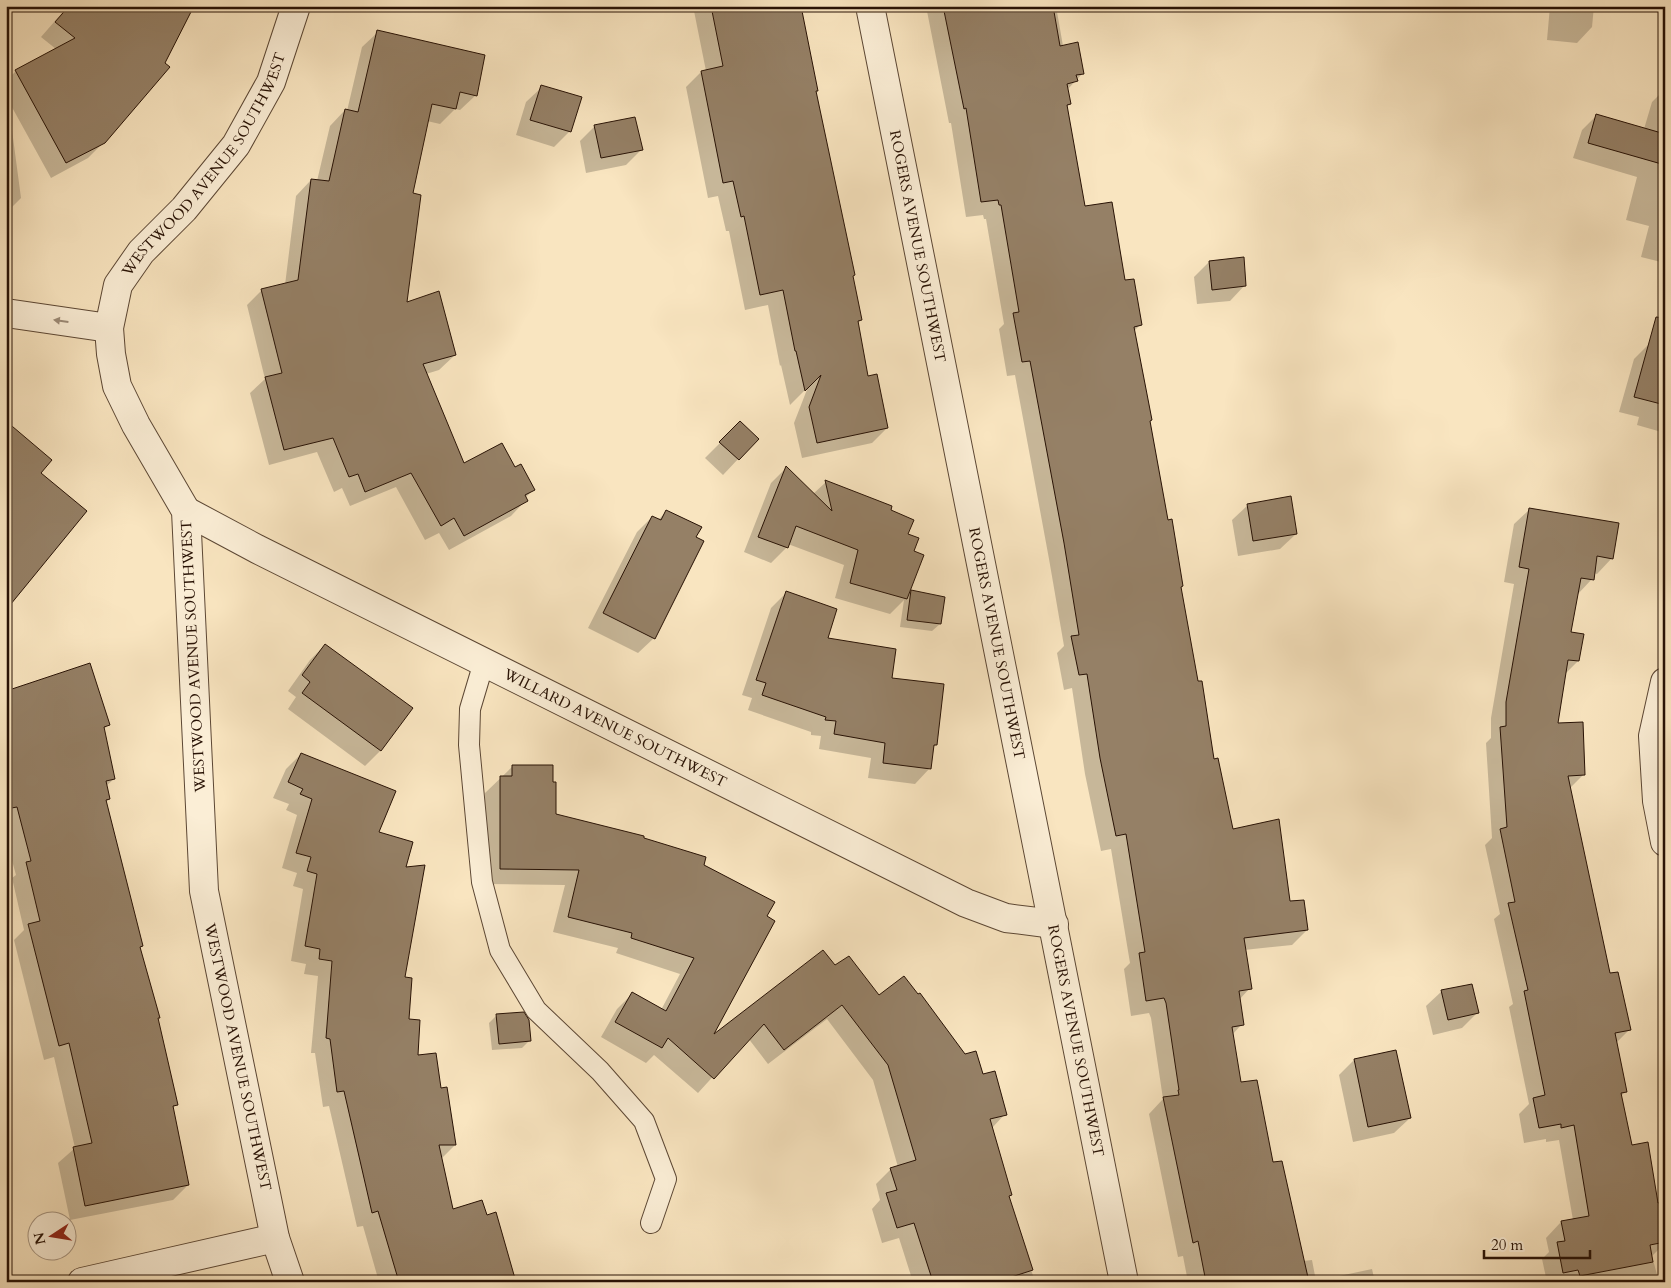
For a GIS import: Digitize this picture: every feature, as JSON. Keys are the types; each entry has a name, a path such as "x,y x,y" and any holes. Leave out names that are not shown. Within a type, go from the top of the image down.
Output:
{"street":[{"name":"WESTWOOD AVENUE SOUTHWEST","path":"290,1282 276,1238 204,891 186,511 136,425 117,386 111,354 109,328 118,285 141,252 184,209 236,145 271,82 296,6"},
{"name":"ROGERS AVENUE SOUTHWEST","path":"870,6 1124,1282"},
{"path":"6,313 109,328"},
{"name":"WILLARD AVENUE SOUTHWEST","path":"186,511 257,549 966,903 1006,918 1054,924"},
{"path":"1665,682 1653,736 1657,801 1665,842"},
{"path":"82,1282 276,1238"}],"lane":[{"path":"484,662 470,709 469,745 482,882 500,950 536,1010 600,1071 644,1121 666,1179 651,1223"}],"building":[{"path":"69,6 194,6 165,63 170,67 105,143 66,163 15,70 75,38 55,22"},
{"path":"711,6 801,6 818,91 816,91 855,275 853,276 862,320 858,321 868,376 877,374 888,428 817,443 809,407 821,375 805,391 783,290 760,295 744,216 741,217 733,181 723,183 701,71 723,66"},
{"path":"943,6 1053,6 1060,46 1078,42 1084,74 1076,75 1078,81 1067,84 1071,104 1067,105 1085,206 1112,202 1125,280 1134,279 1142,325 1134,327 1152,420 1150,421 1168,520 1172,519 1183,586 1181,587 1198,681 1202,681 1214,759 1218,758 1233,829 1279,819 1290,901 1304,900 1308,930 1244,938 1252,989 1239,991 1244,1025 1232,1027 1241,1082 1257,1080 1273,1162 1282,1161 1309,1282 1206,1282 1198,1241 1193,1243 1163,1097 1179,1095 1166,1003 1164,998 1146,1001 1139,953 1145,952 1126,834 1116,836 1100,758 1087,674 1079,675 1071,636 1079,635 1030,361 1022,362 1013,313 1019,312 1001,205 999,205 998,200 981,202 966,108 964,109"},
{"path":"377,30 485,55 477,96 460,92 456,109 432,104 413,193 421,195 407,302 439,291 456,355 423,364 464,463 502,443 515,467 521,464 535,490 525,495 528,501 464,536 454,518 441,526 411,473 365,492 358,474 349,477 333,438 284,450 265,377 282,373 261,289 298,280 311,179 329,181 345,109 358,112"},
{"path":"541,85 582,97 571,132 530,120"},
{"path":"1596,114 1665,134 1665,165 1588,143"},
{"path":"635,117 643,150 601,158 594,125"},
{"path":"1244,257 1246,286 1212,290 1209,261"},
{"path":"1656,317 1665,318 1665,405 1634,397"},
{"path":"6,421 52,460 41,473 87,511 6,610"},
{"path":"740,421 759,439 739,460 719,442"},
{"path":"786,466 832,511 825,480 892,506 891,510 914,520 908,534 919,538 914,551 924,555 907,599 850,583 858,550 796,526 788,548 758,537"},
{"path":"1291,496 1297,534 1253,541 1247,504"},
{"path":"1529,508 1619,523 1613,559 1597,556 1594,580 1581,578 1571,632 1584,634 1579,661 1568,660 1558,723 1583,722 1585,775 1568,776 1610,973 1618,972 1631,1030 1615,1033 1627,1092 1621,1093 1632,1145 1648,1142 1658,1203 1662,1202 1665,1217 1665,1242 1650,1245 1653,1262 1580,1276 1578,1270 1563,1273 1557,1242 1565,1241 1561,1221 1589,1216 1574,1125 1561,1128 1561,1124 1539,1128 1533,1098 1545,1095 1524,991 1528,990 1508,903 1515,902 1500,829 1507,827 1500,727 1506,726 1506,702 1529,569 1519,567"},
{"path":"666,510 702,527 696,537 704,541 655,639 603,613 652,516 661,520"},
{"path":"911,590 945,597 941,624 907,620"},
{"path":"786,591 837,609 828,638 896,649 892,678 944,684 937,745 934,745 931,769 883,763 885,743 834,734 836,721 825,720 826,717 762,695 766,683 756,680"},
{"path":"325,644 413,708 381,751 302,693 310,682 302,675"},
{"path":"90,663 110,725 104,727 115,779 106,781 110,799 106,800 143,946 140,947 160,1018 158,1018 178,1105 173,1106 189,1185 85,1206 73,1147 92,1143 69,1043 59,1046 28,924 40,921 26,862 31,861 17,807 6,809 6,691"},
{"path":"301,753 396,791 379,832 413,842 406,867 425,865 405,977 412,978 409,1019 420,1020 418,1055 436,1053 441,1088 447,1087 456,1145 439,1145 453,1209 482,1200 487,1215 496,1212 516,1282 399,1282 378,1211 372,1213 344,1091 337,1092 330,1039 326,1038 332,961 319,959 320,949 305,946 317,874 307,871 311,857 296,853 312,799 300,794 303,789 288,782"},
{"path":"512,765 553,765 553,782 556,782 556,814 644,836 644,838 706,857 704,865 775,902 767,916 775,921 714,1034 823,950 835,965 849,956 879,995 904,976 918,994 920,993 965,1054 976,1051 983,1074 995,1071 1007,1115 990,1119 1012,1195 1009,1196 1033,1270 996,1282 933,1282 914,1223 897,1228 886,1193 897,1190 890,1168 916,1160 888,1065 842,1005 784,1050 764,1024 714,1079 668,1038 662,1048 615,1022 632,992 666,1011 694,958 631,938 632,933 568,917 579,870 500,869 500,776 512,776"},
{"path":"1472,984 1479,1013 1448,1020 1441,990"},
{"path":"524,1012 529,1020 531,1041 499,1044 496,1014"},
{"path":"1396,1050 1411,1118 1368,1127 1354,1059"}]}
